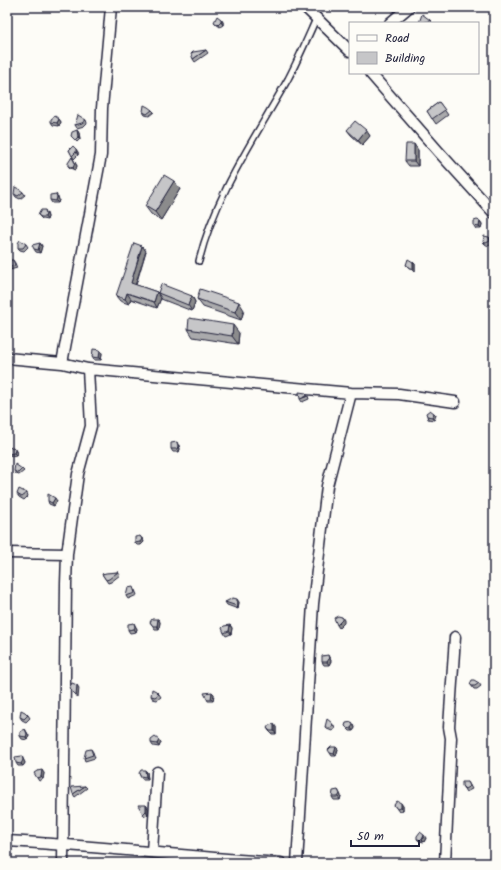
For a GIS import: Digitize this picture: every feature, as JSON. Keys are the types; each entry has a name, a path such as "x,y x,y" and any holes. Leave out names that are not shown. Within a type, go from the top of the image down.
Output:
{"street":[{"path":"62,363 101,155 102,108 111,7"},
{"path":"306,7 316,19 349,50"},
{"path":"391,22 409,7"},
{"path":"371,74 494,213"},
{"path":"7,358 62,363 88,369 351,393 399,394 455,402"},
{"path":"63,863 67,554 78,474 91,426 88,369"},
{"path":"297,863 312,604 327,486 351,393"},
{"path":"7,553 67,554"},
{"path":"445,863 451,738 449,727 455,637"},
{"path":"157,772 157,856"},
{"path":"7,842 64,844 210,861 281,863"}],"lane":[{"path":"199,261 203,244 219,204 289,77 316,19"}],"building":[{"path":"422,14 430,20 426,22 419,22"},
{"path":"217,16 221,19 221,22 218,25 214,22"},
{"path":"206,50 193,59 191,54 193,52"},
{"path":"439,102 445,110 432,119 427,111"},
{"path":"144,105 152,110 147,114 143,112"},
{"path":"78,115 86,120 75,125"},
{"path":"55,116 59,119 57,123 51,122 51,119"},
{"path":"355,121 366,130 358,140 347,130"},
{"path":"77,130 78,137 75,140 71,136 72,132"},
{"path":"406,144 414,144 414,161 405,161"},
{"path":"73,146 76,149 76,152 72,156 69,150"},
{"path":"72,157 75,163 73,168 68,166 68,163"},
{"path":"164,175 174,181 155,212 145,206"},
{"path":"15,187 23,192 18,196 14,194"},
{"path":"56,194 56,201 50,200 50,195"},
{"path":"41,210 45,210 45,217 38,215"},
{"path":"474,221 480,221 479,227 474,226"},
{"path":"484,236 489,237 490,241 486,243 483,242"},
{"path":"20,240 26,244 23,248 18,248 18,243"},
{"path":"40,243 38,250 34,249 32,245"},
{"path":"134,243 142,246 131,283 157,292 154,302 127,293 125,299 116,296"},
{"path":"408,259 413,262 413,269 406,265"},
{"path":"9,260 13,260 15,265 9,268 7,262"},
{"path":"161,284 192,296 188,305 158,293"},
{"path":"200,289 239,302 235,312 197,299"},
{"path":"189,318 233,325 232,336 188,329"},
{"path":"93,349 100,350 99,358 92,357"},
{"path":"299,392 306,393 307,396 300,399"},
{"path":"430,410 434,413 432,417 427,416 426,413"},
{"path":"177,442 177,449 171,449 171,443"},
{"path":"13,447 15,450 14,453 9,454 7,448"},
{"path":"15,464 22,469 18,473 14,471"},
{"path":"19,489 27,493 22,497 17,494"},
{"path":"48,494 55,498 52,503 48,501"},
{"path":"140,536 142,539 140,542 135,543 135,537"},
{"path":"118,572 106,580 102,574 106,573"},
{"path":"133,587 135,593 126,596 128,588"},
{"path":"233,598 237,599 237,606 225,602"},
{"path":"338,616 342,617 342,620 337,625 334,618"},
{"path":"152,619 158,619 157,626 153,626 150,622"},
{"path":"134,623 134,629 128,630 128,624"},
{"path":"230,625 229,631 224,633 222,628"},
{"path":"328,655 329,659 327,662 322,662 322,656"},
{"path":"472,680 479,683 472,686 470,684"},
{"path":"72,683 77,685 76,695 69,688"},
{"path":"152,689 159,694 155,697 151,696"},
{"path":"212,692 211,699 207,699 204,693"},
{"path":"21,710 28,715 24,719 20,717"},
{"path":"327,719 333,726 330,728 325,727"},
{"path":"352,722 353,725 351,728 348,729 345,726 346,723"},
{"path":"274,724 274,731 270,731 267,728 269,725"},
{"path":"25,729 27,734 26,737 20,736 20,732"},
{"path":"155,737 159,740 157,744 151,743 151,740"},
{"path":"331,747 336,747 334,754 330,753 328,750"},
{"path":"91,749 93,755 84,758 86,750"},
{"path":"22,756 23,760 21,764 16,763 15,757"},
{"path":"42,770 41,777 37,778 34,773"},
{"path":"141,770 145,770 146,777 140,776 139,773"},
{"path":"462,782 468,782 470,786 465,789 462,786"},
{"path":"85,786 73,794 71,787"},
{"path":"338,790 340,794 338,797 332,797 333,791"},
{"path":"397,801 401,803 401,808 397,809 394,805"},
{"path":"138,805 146,805 146,811 143,814"},
{"path":"420,832 424,835 422,840 417,839"}]}
